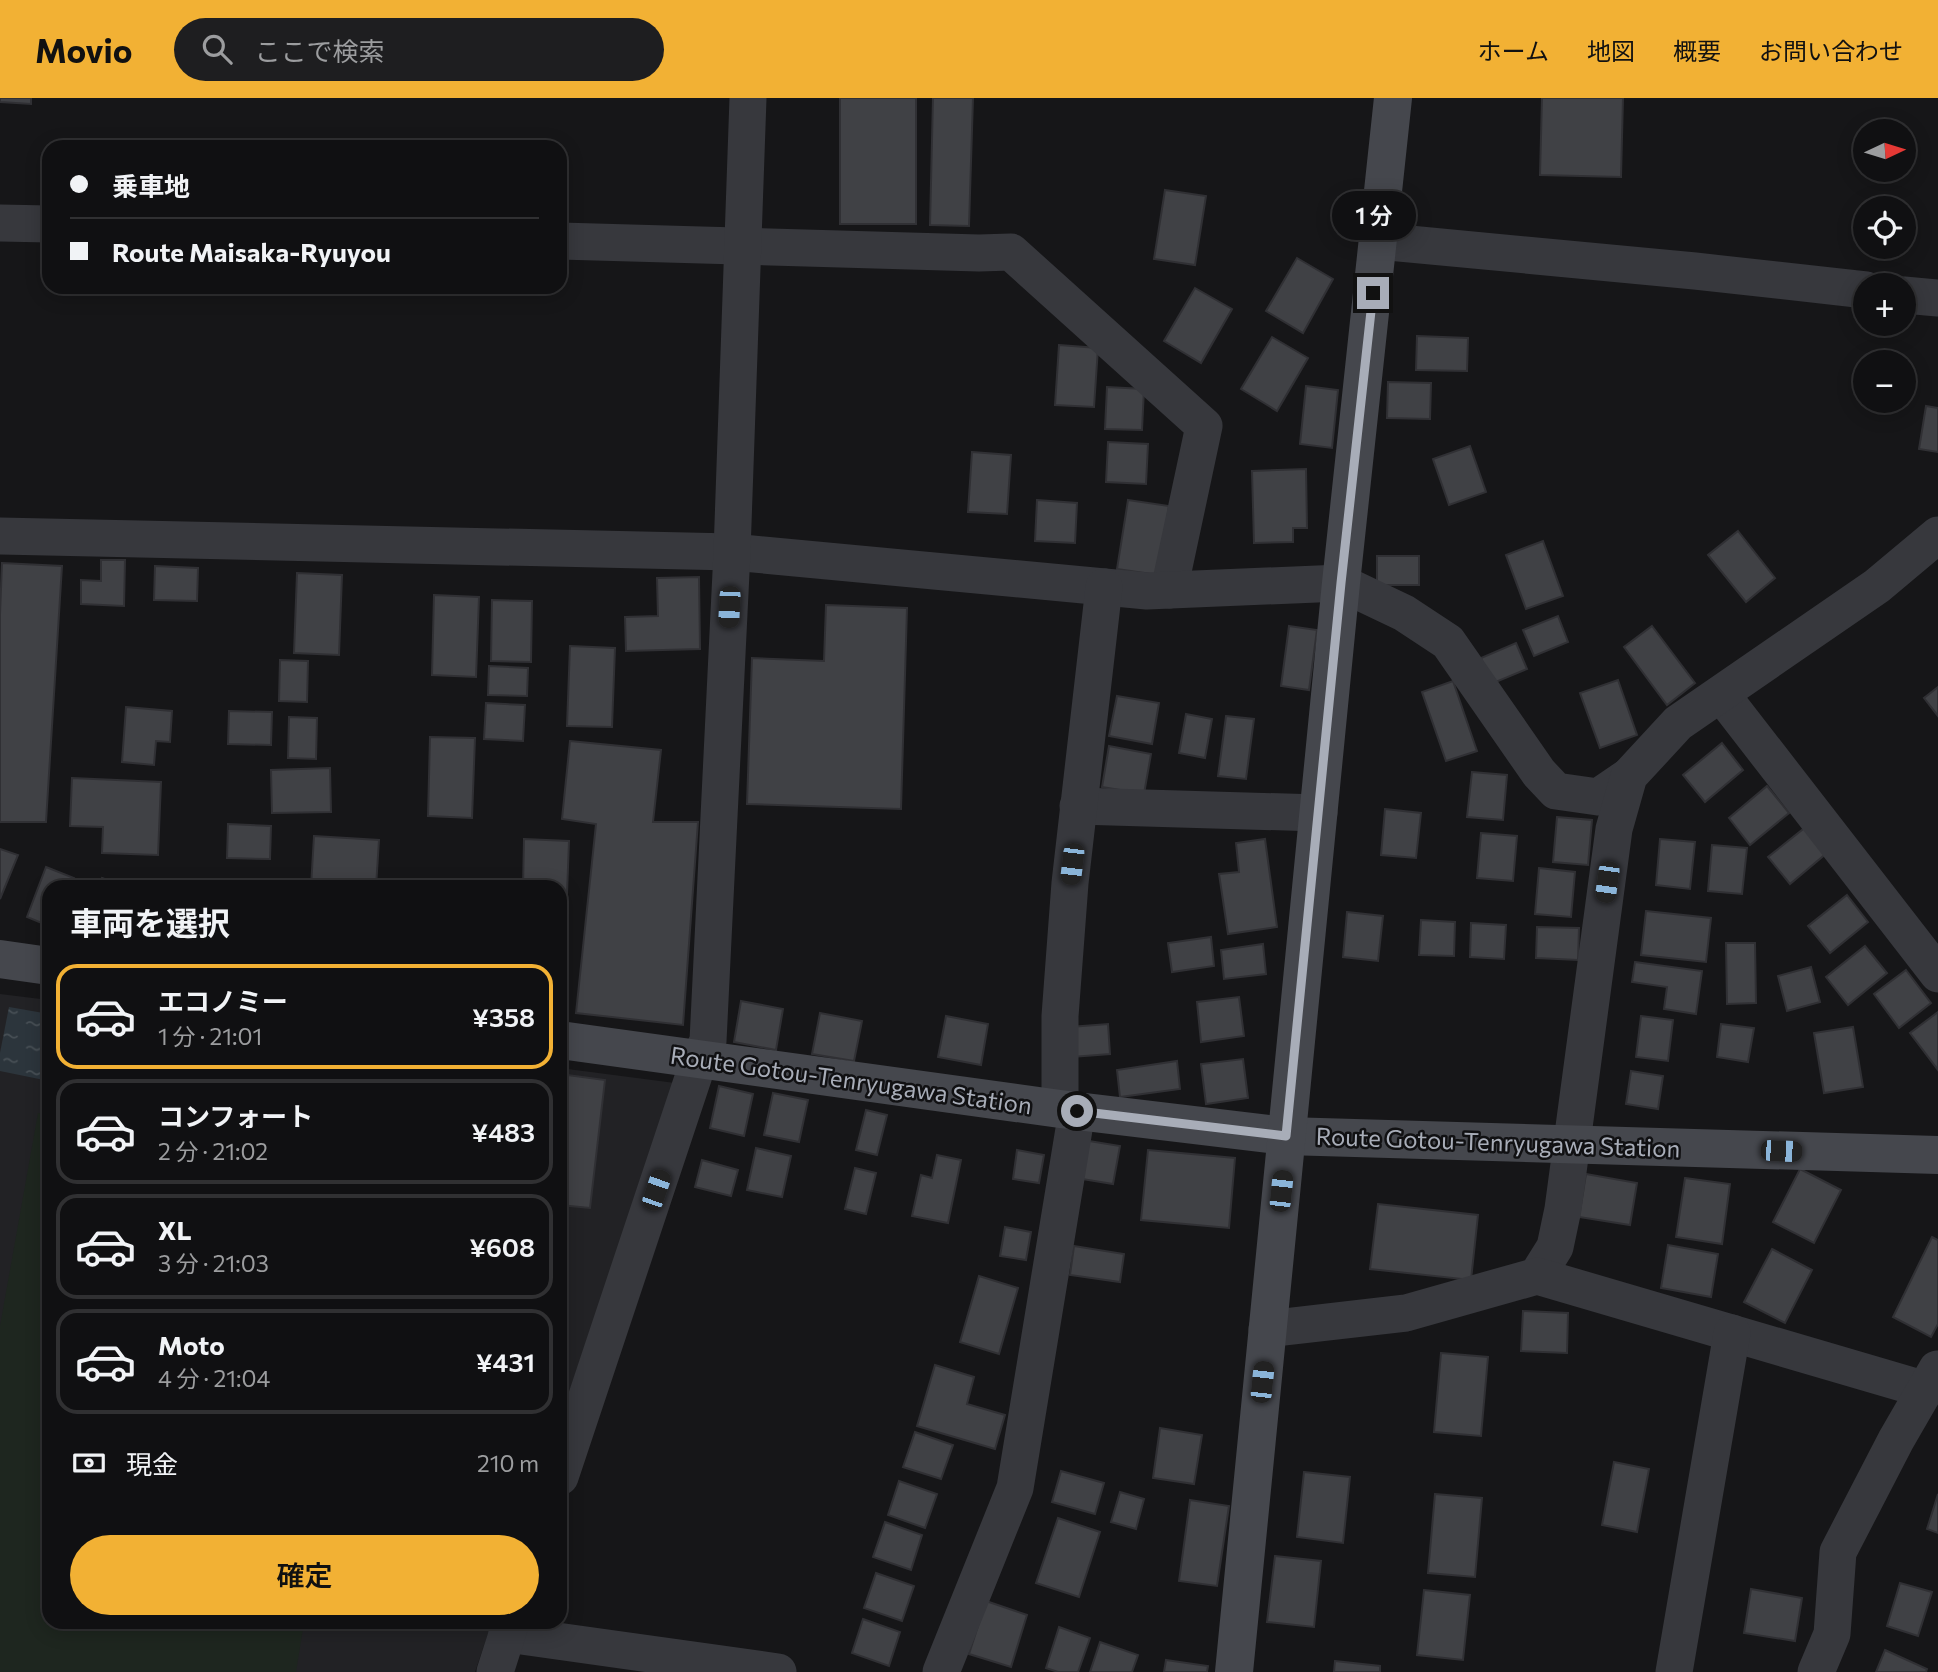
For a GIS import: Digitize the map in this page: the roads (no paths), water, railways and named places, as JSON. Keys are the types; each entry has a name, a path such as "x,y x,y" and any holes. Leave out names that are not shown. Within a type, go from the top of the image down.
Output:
{"main road":[{"path":"1234,1672 1341,583 1393,98"},
{"path":"0,959 42,965"},
{"name":"Route Gotou-Tenryugawa Station","path":"567,1041 1068,1110 1286,1136 1938,1155"}],"street":[{"path":"567,1456 699,1060 708,1041 732,552 748,98"},
{"path":"0,223 42,224"},
{"path":"1378,241 1853,289"},
{"path":"567,242 1011,252 1204,426 1169,590"},
{"path":"1916,296 1938,298"},
{"path":"0,536 732,552 1147,591 1341,583 1404,613 1448,642 1538,773 1556,791 1598,797 1629,776 1678,723 1877,586 1938,535"},
{"path":"941,1672 1015,1488 1068,1110 1060,1016 1070,883 1104,587"},
{"path":"1721,694 1938,974"},
{"path":"1537,1276 1555,1247 1563,1209 1614,829 1629,776"},
{"path":"1079,807 1319,813"},
{"path":"1267,1329 1406,1313 1537,1276 1732,1333 1932,1379 1896,1440 1838,1552 1832,1634 1816,1672"},
{"path":"1674,1672 1732,1333"},
{"path":"495,1672 509,1629"},
{"path":"515,1629 778,1672"}],"water":[{"path":"9,1007 42,1013 42,1080 0,1071 0,1053"}]}
